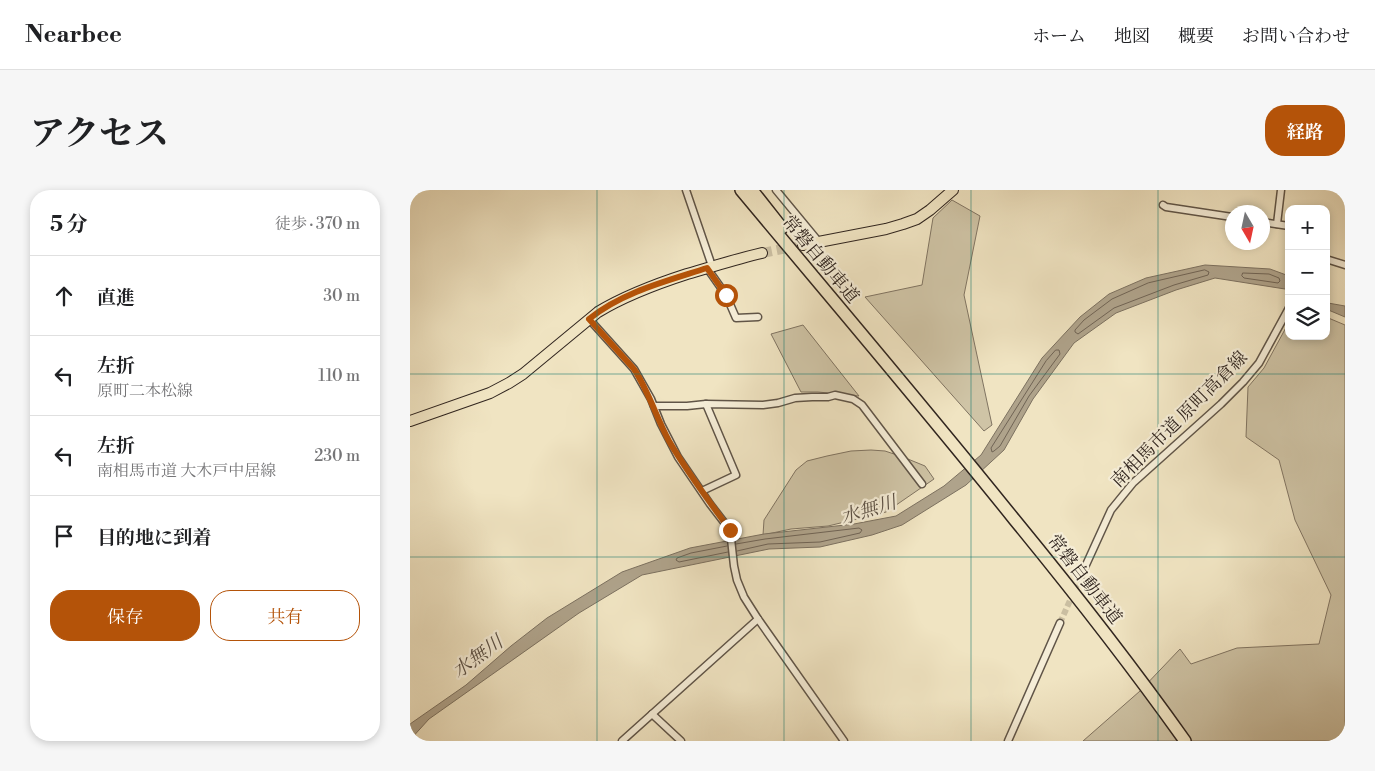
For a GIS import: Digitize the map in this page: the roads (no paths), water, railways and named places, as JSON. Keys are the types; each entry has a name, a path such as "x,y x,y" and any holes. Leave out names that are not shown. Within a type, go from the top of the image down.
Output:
{"highway":[{"name":"常磐自動車道","path":"740,190 997,497 1109,638 1185,741"},
{"name":"常磐自動車道","path":"752,190 952,443"}],"main road":[{"path":"803,245 886,229 917,219 953,190"},
{"path":"410,421 490,393 510,383 524,374 589,319 609,305 637,292 709,267 762,253"}],"street":[{"path":"686,190 709,267 726,295 736,318 758,317"},
{"path":"776,190 819,242"},
{"path":"1277,224 1281,190"},
{"path":"1163,205 1225,217"},
{"path":"1270,223 1285,225"},
{"path":"1330,260 1345,265"},
{"name":"南相馬市道 原町高倉線","path":"1080,578 1111,510 1121,497 1133,483 1243,382 1258,363 1285,315"},
{"path":"589,319 634,369 644,385 674,449 710,504 730,530 736,580 740,588 758,620 844,741"},
{"path":"654,406 706,404 763,405 795,398 835,395 853,399 862,405 922,484"},
{"path":"702,491 736,475 706,404"},
{"path":"622,741 758,620"},
{"path":"1008,741 1060,623"},
{"path":"652,714 680,741"}],"water":[{"path":"1205,265 1270,269 1285,275 1285,289 1215,278 1176,290 1116,313 1074,343 1033,399 1004,450 966,485 902,525 872,535 820,547 769,549 642,575 579,613 429,719 410,740 410,724 466,685 547,618 622,572 690,548 764,534 854,524 896,516 944,486 981,455 1042,358 1080,317 1109,294 1146,278"},
{"path":"1330,303 1345,306 1345,317 1330,311"}],"tunnel":[{"path":"762,253 803,245"},
{"path":"1060,623 1080,578"}],"water label":[{"name":"水無川","path":"868,509"},
{"name":"水無川","path":"477,656"}]}
